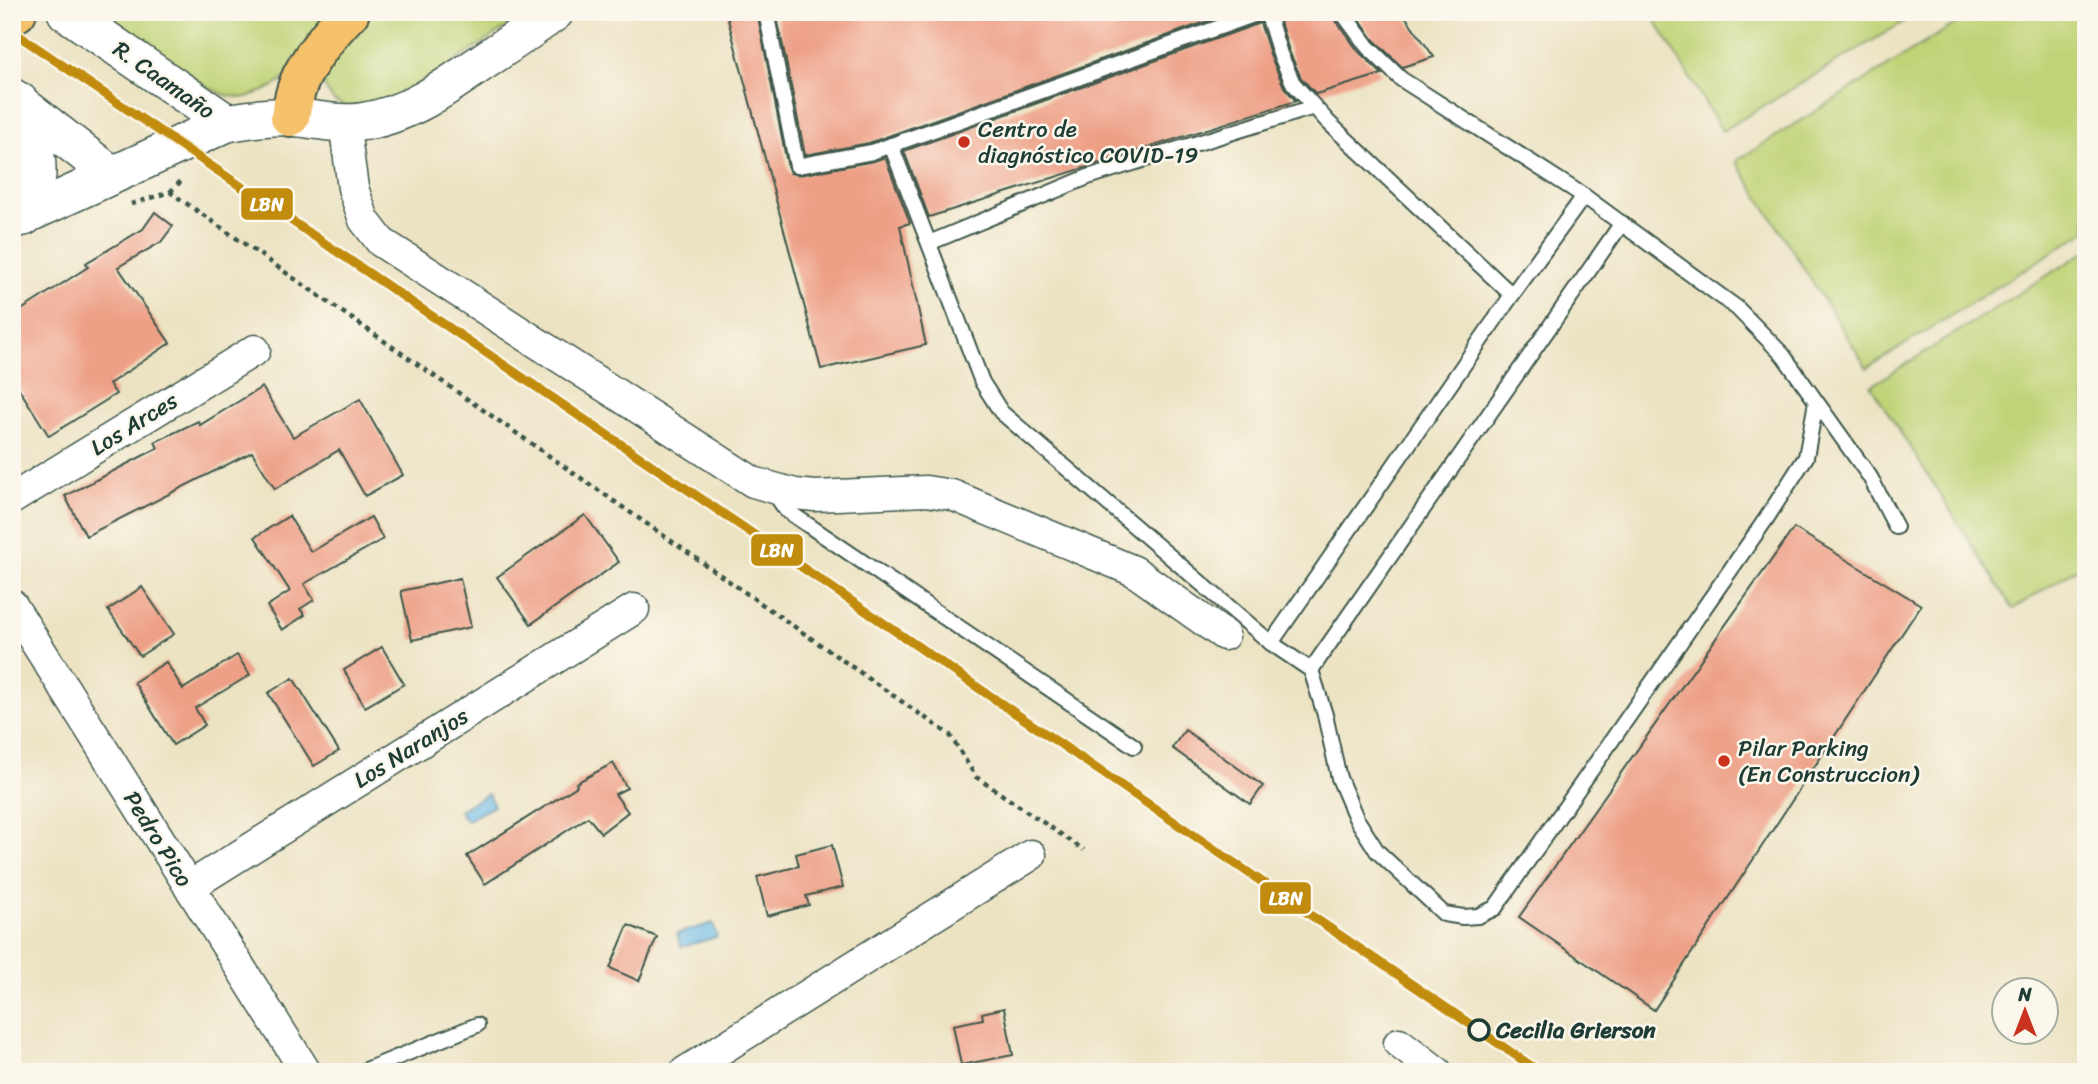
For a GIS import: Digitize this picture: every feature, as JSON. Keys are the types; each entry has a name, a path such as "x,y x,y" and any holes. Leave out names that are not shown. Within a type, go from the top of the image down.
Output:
{"highway":[{"path":"12,15 18,12"},
{"path":"290,117 298,83 338,24 350,12"}],"street":[{"name":"R. Caamaño","path":"66,12 227,123"},
{"path":"18,219 116,191 227,123 263,117 290,117 330,123 360,122 411,107 439,92 555,12"},
{"path":"16,99 116,191"},
{"path":"16,99 33,139 36,160 36,184 18,219"},
{"path":"344,122 353,188 364,220 381,242 753,482 795,494 926,492 952,495 1134,571 1224,635"},
{"name":"Los Arces","path":"12,499 255,350"},
{"name":"Pedro Pico","path":"12,605 306,1072"},
{"name":"Los Naranjos","path":"189,887 634,609"},
{"path":"685,1072 1031,855"},
{"path":"1399,1044 1437,1072"}],"lane":[{"path":"766,12 797,166 872,152 1264,12 1293,82 1314,107 1512,295"},
{"path":"1342,12 1367,46 1401,79 1584,196 1737,308 1783,355 1870,477 1896,527"},
{"path":"929,243 1088,177 1314,107"},
{"path":"891,145 982,382 1001,412 1271,643 1311,670 1325,715 1339,778 1356,818 1377,851 1444,914 1478,916 1495,908 1766,519 1806,457 1816,402"},
{"path":"1271,643 1512,295 1584,196"},
{"path":"1311,670 1622,223"},
{"path":"771,487 786,510 1134,746"},
{"path":"361,1072 477,1025"}],"path":[{"path":"116,191 170,192 950,735 976,777 1084,850"}],"green space":[{"path":"102,12 331,12 281,82 243,98 207,87"},
{"path":"366,12 529,12 437,74 393,99 346,107 333,100 325,87 322,70"},
{"path":"1650,12 1920,12 1722,131"},
{"path":"1974,12 2086,12 2086,231 1867,368 1736,161"},
{"path":"2086,251 2086,563 2013,609 1871,386"}],"water":[{"path":"488,794 494,806 466,821 459,810"},
{"path":"713,923 717,937 681,947 677,934"}],"building":[{"path":"726,12 757,12 790,173 799,175 885,157 910,223 900,226 926,345 821,369"},
{"path":"776,12 1233,12 869,143 805,155"},
{"path":"1277,12 1332,12 1359,52 1382,74 1316,94 1301,78"},
{"path":"1354,12 1402,12 1434,57 1402,67 1374,40"},
{"path":"1260,23 1284,87 1296,101 929,217 904,151"},
{"path":"155,212 173,226 161,242 118,267 170,343 109,384 116,394 49,436 12,378 12,316 88,267 86,263 143,229"},
{"path":"262,387 293,437 360,399 403,475 365,496 339,450 275,489 252,452 86,536 65,496 158,448 155,442 198,421 200,425"},
{"path":"585,515 619,562 531,624 497,577"},
{"path":"289,516 311,552 371,517 383,539 304,584 314,600 300,609 305,615 282,630 267,606 290,591 255,537"},
{"name":"Pilar Parking (En Construccion)","path":"1794,528 1921,605 1654,1010 1519,917"},
{"path":"460,578 471,627 412,640 401,591"},
{"path":"142,587 174,634 140,656 108,610"},
{"path":"382,647 404,684 365,707 344,670"},
{"path":"237,655 250,675 195,708 205,725 173,745 134,682 166,662 183,689"},
{"path":"293,678 339,751 314,766 268,693"},
{"path":"1185,730 1263,786 1250,804 1172,748"},
{"path":"613,763 627,788 615,794 628,812 601,833 588,817 485,884 467,856 577,786 576,783"},
{"path":"832,845 843,887 806,896 809,905 767,916 757,877 799,866 796,854"},
{"path":"628,925 657,937 639,981 610,968"},
{"path":"1004,1008 1013,1055 961,1065 953,1025 983,1019 982,1013"}],"transit line":[{"name":"LBN","path":"12,31 1540,1072"}],"place":[{"name":"Centro de diagnóstico COVID-19","path":"964,142"},
{"name":"Pilar Parking (En Construccion)","path":"1724,761"},
{"name":"Cecilia Grierson","path":"1479,1030"}]}
